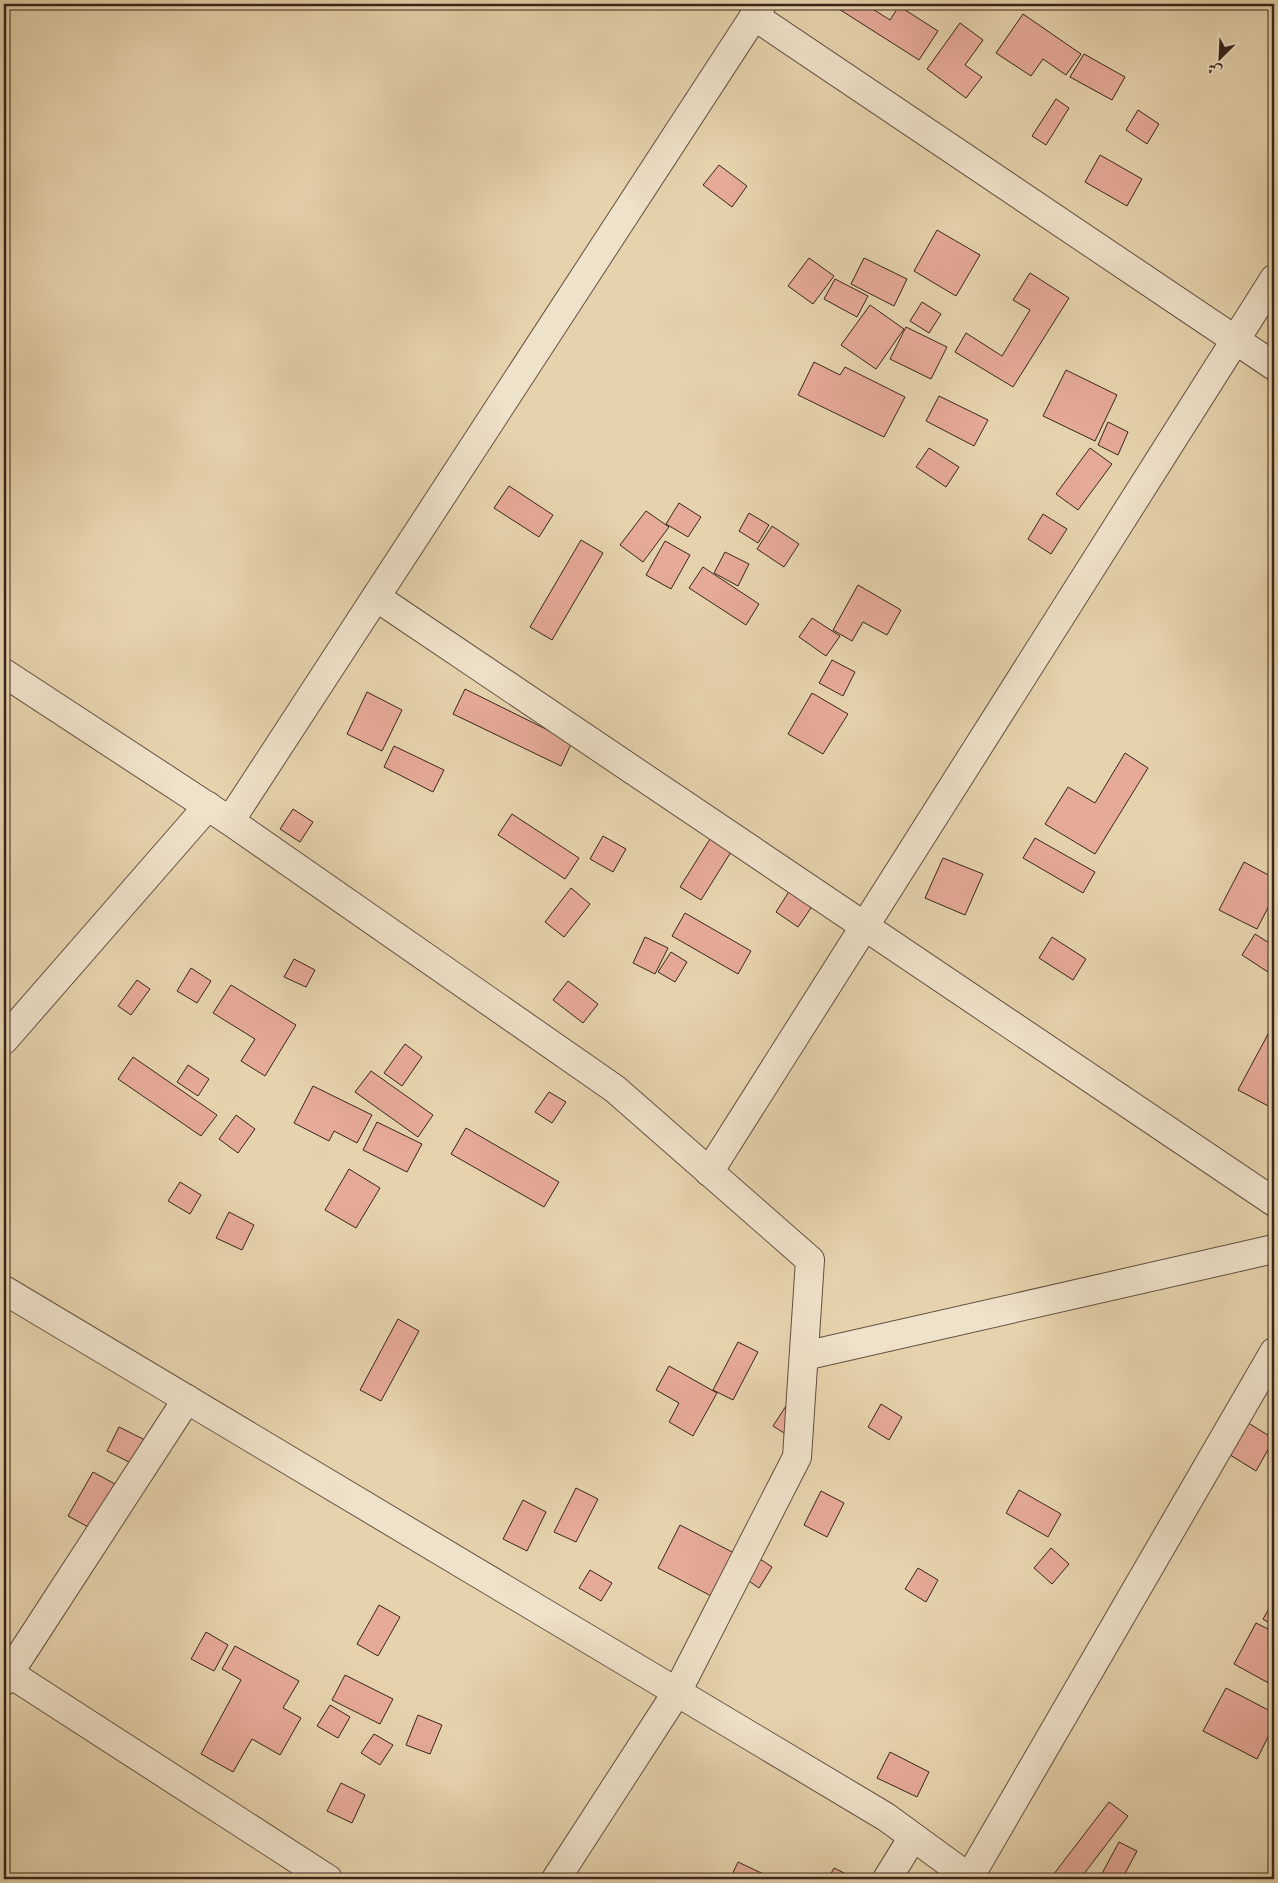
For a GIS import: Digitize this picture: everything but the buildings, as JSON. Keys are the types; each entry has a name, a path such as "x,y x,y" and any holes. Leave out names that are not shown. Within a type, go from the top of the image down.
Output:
{"street":[{"path":"230,821 758,10 1274,366"},
{"path":"710,1172 1274,279"},
{"path":"376,597 1274,1202"},
{"path":"4,673 208,806 615,1089 810,1260 797,1457 677,1692 556,1879"},
{"path":"4,1040 208,806"},
{"path":"804,1356 1274,1249"},
{"path":"4,1290 886,1817 970,1879 1274,1352"},
{"path":"187,1399 6,1677 328,1879"},
{"path":"888,1879 913,1837"}]}
